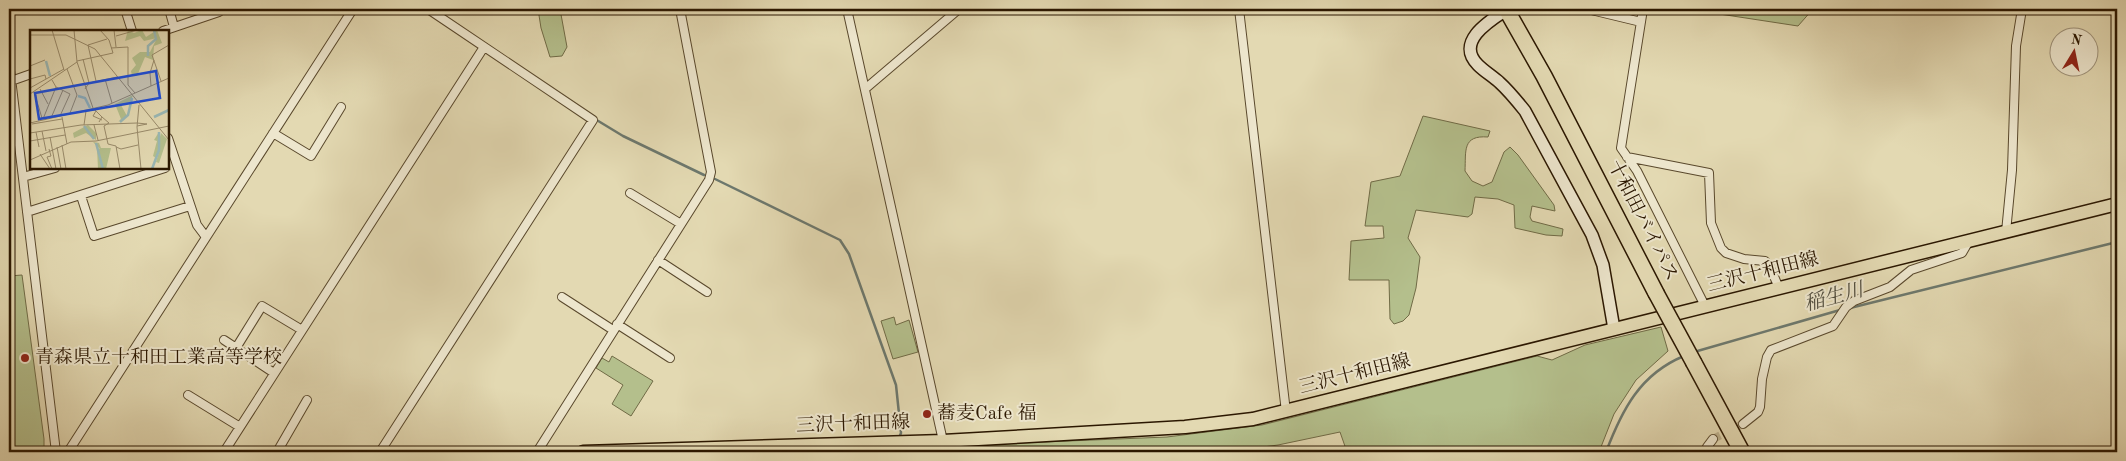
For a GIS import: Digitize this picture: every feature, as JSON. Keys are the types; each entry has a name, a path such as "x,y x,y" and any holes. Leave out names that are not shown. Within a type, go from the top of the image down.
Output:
{"highway":[{"name":"十和田バイパス","path":"1506,9 1553,93 1656,293 1742,452"}],"main road":[{"name":"三沢十和田線","path":"583,452 943,441 1185,427 1253,419 2117,204"}],"street":[{"path":"125,9 132,30"},
{"path":"169,9 174,27"},
{"path":"68,452 353,9"},
{"path":"380,452 593,120 428,9"},
{"path":"537,452 709,180 711,172 680,9"},
{"path":"847,9 943,441"},
{"path":"864,89 959,9"},
{"path":"1239,9 1286,412"},
{"path":"1506,9 1475,34 1471,42 1472,57 1525,111 1588,226 1603,265 1614,329"},
{"path":"1587,9 1641,22"},
{"path":"1643,9 1621,148 1628,157 1705,306"},
{"path":"2006,232 2012,170 2016,46 2022,9"},
{"path":"166,30 218,12"},
{"path":"224,452 484,47"},
{"path":"9,62 56,452"},
{"path":"11,81 30,74"},
{"path":"273,133 311,156 341,106"},
{"path":"169,141 197,225 206,237"},
{"path":"1628,157 1709,173 1711,223 1721,248 1726,253 1744,259 1765,261 1770,265 1779,288"},
{"path":"169,166 176,164"},
{"path":"23,177 51,169"},
{"path":"28,212 160,169"},
{"path":"630,193 681,224"},
{"path":"81,196 94,236 190,206"},
{"path":"1743,424 1760,408 1762,379 1767,357 1771,350 1833,326 1844,310 1865,296 1890,287 1911,270 1962,252 1969,242"},
{"path":"658,260 708,292"},
{"path":"562,297 670,358"},
{"path":"236,348 262,306 302,330"},
{"path":"224,340 274,373"},
{"path":"188,395 240,426"},
{"path":"277,452 307,400"},
{"path":"1706,452 1707,447 1713,440"}],"green space":[{"path":"538,9 560,9 567,47 562,56 550,57 541,28"},
{"path":"1713,9 1813,9 1798,26 1713,13"},
{"path":"1423,116 1490,131 1488,137 1480,137 1470,142 1466,151 1465,171 1472,181 1483,186 1492,182 1504,152 1510,147 1518,155 1554,205 1555,211 1532,206 1530,217 1532,221 1563,229 1562,236 1546,235 1515,228 1514,205 1498,199 1475,197 1472,214 1468,217 1416,210 1408,238 1420,257 1416,288 1409,315 1403,321 1394,324 1390,319 1389,280 1349,280 1351,241 1384,238 1383,226 1365,226 1371,182 1400,176"},
{"name":"青森県立十和田工業高等学校","path":"22,275 44,439 44,452 9,452 9,276"},
{"path":"894,317 896,325 909,320 918,352 893,359 881,321"},
{"path":"1661,327 1668,351 1636,380 1614,414 1599,452 1347,452 1340,432 1278,445 1226,452 796,452 1167,437 1262,425 1537,356 1552,360 1585,345"},
{"path":"612,356 653,381 631,416 612,404 623,385 596,368 602,358 609,362"}],"waterway":[{"path":"595,119 623,136 704,175"},
{"path":"715,179 840,240 849,254 896,385 901,433 899,438"},
{"name":"稲生川","path":"1850,308 2117,242"},
{"name":"稲生川","path":"1694,352 1840,310"},
{"name":"稲生川","path":"1606,452 1619,422 1634,395 1656,373 1684,356"}],"tunnel":[{"path":"1713,439 1743,424"}],"place":[{"name":"青森県立十和田工業高等学校","path":"25,358"},
{"name":"蕎麦Cafe 福","path":"927,414"}]}
